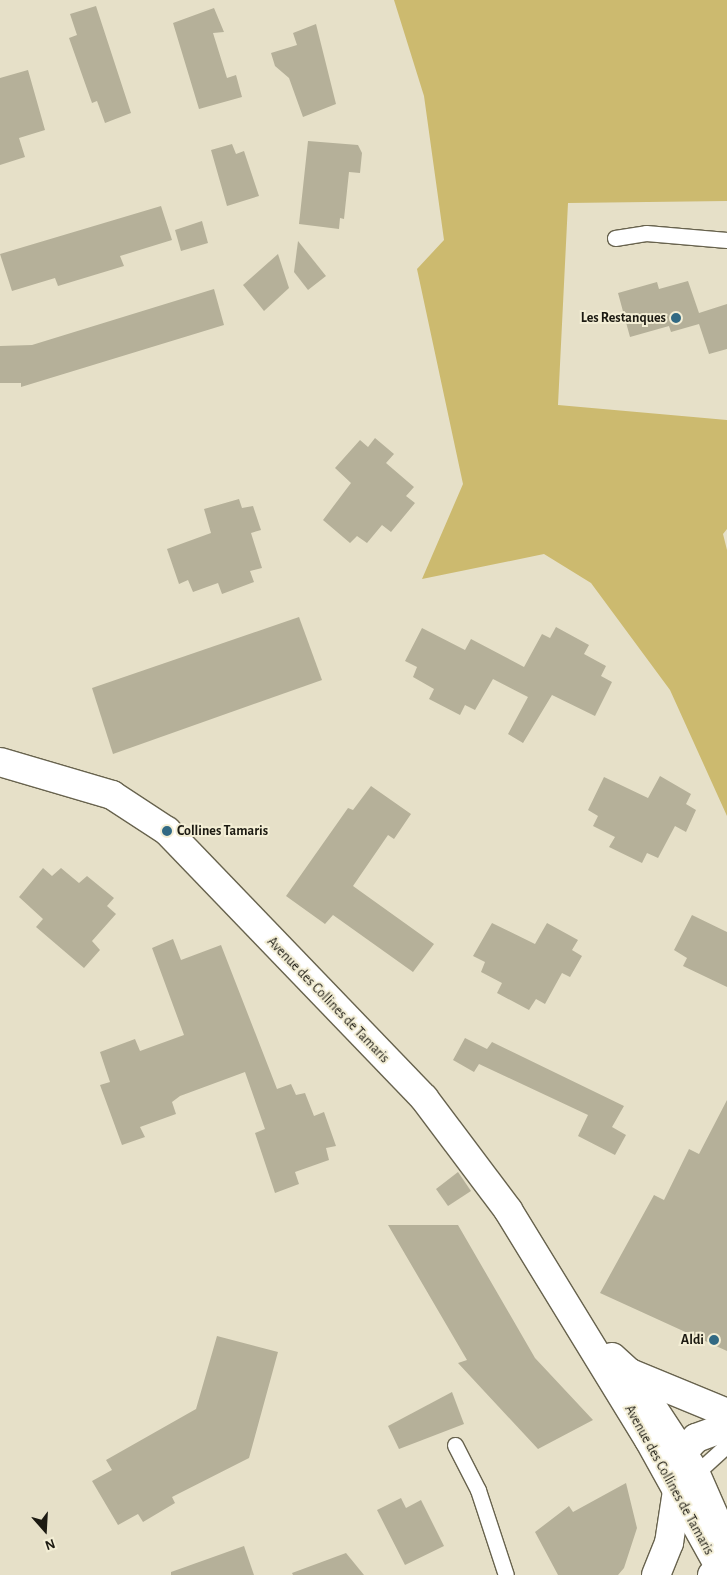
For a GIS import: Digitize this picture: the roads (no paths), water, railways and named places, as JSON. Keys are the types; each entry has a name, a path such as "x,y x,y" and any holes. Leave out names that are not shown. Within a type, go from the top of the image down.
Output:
{"street":[{"name":"Avenue des Collines de Tamaris","path":"0,762 112,795 167,831 424,1098 508,1210 582,1328 684,1478"},
{"name":"Avenue des Collines de Tamaris","path":"582,1328 630,1373 684,1478 721,1572"},
{"name":"Avenue des Collines de Tamaris","path":"630,1373 727,1414"},
{"path":"656,1575 669,1543 684,1478 696,1438 727,1427"}],"lane":[{"path":"615,238 646,233 727,240"},
{"path":"455,1445 478,1490 506,1575"},
{"path":"684,1478 727,1445"}],"place":[{"name":"Les Restanques","path":"676,318"},
{"name":"Collines Tamaris","path":"167,831"},
{"name":"Aldi","path":"714,1340"}]}
